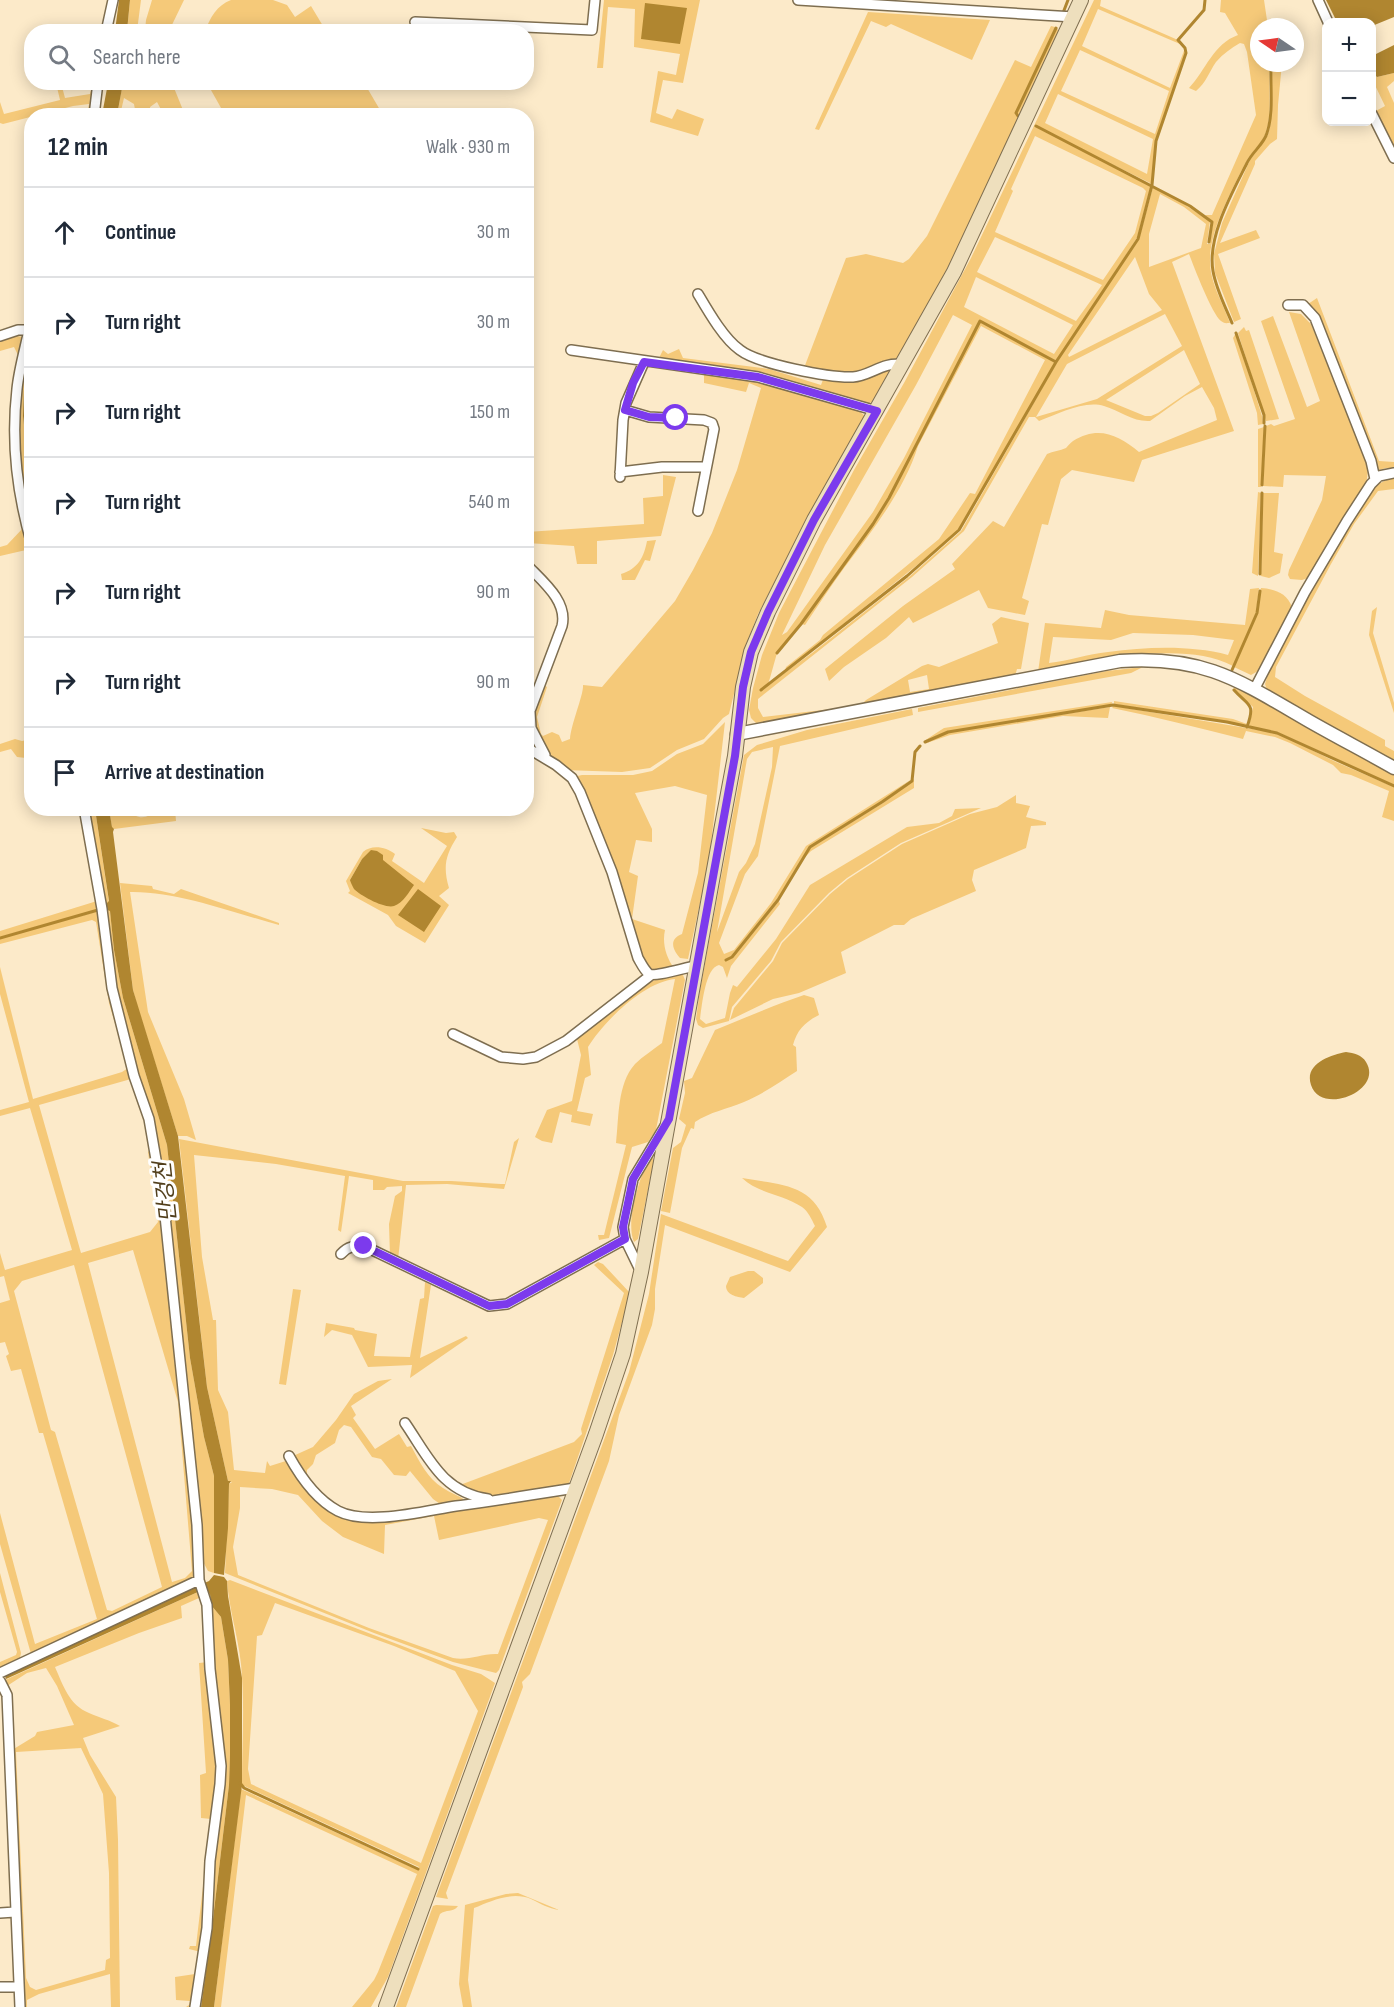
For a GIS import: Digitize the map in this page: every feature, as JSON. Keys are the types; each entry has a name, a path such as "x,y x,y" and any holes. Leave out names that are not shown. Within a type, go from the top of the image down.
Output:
{"main road":[{"path":"385,2004 596,1434 623,1354 641,1272 669,1119 723,820 743,687 751,652 759,631 814,520 959,262 1081,0"}],"street":[{"path":"108,24 113,0"},
{"path":"534,27 592,30 595,0"},
{"path":"798,0 1074,17"},
{"path":"1318,0 1326,18"},
{"path":"415,22 459,24"},
{"path":"95,108 97,90"},
{"path":"1376,124 1394,158"},
{"path":"698,294 733,344 746,354 760,359 812,372 853,377 891,363 902,365"},
{"path":"1288,305 1303,305 1315,318 1371,461 1375,479"},
{"path":"0,336 24,331"},
{"path":"571,350 758,377 877,411"},
{"path":"24,357 17,388 15,430 16,472 24,514"},
{"path":"644,362 633,383 625,410 620,474 662,467 705,467"},
{"path":"625,410 649,417 704,420 712,423 714,429 698,511"},
{"path":"1255,688 1311,582 1347,521 1375,479 1394,473"},
{"path":"534,573 556,598 563,612 562,626 534,700"},
{"path":"737,734 1120,661 1144,660 1185,663 1216,671 1255,688 1308,721 1394,768"},
{"path":"534,734 546,757"},
{"path":"534,751 546,757 572,778 580,792 612,872 638,958 651,975"},
{"path":"85,816 102,909 112,988 134,1076 149,1119 164,1206 197,1525 199,1580 207,1605 210,1669 220,1766 219,1799 209,1880 207,1928 195,2007"},
{"path":"453,1034 501,1057 523,1059 536,1057 566,1041 651,975 696,966"},
{"path":"641,1272 625,1239 623,1227 633,1179 669,1119"},
{"path":"340,1254 353,1245 364,1246 466,1296 489,1306 497,1306 507,1304 625,1239"},
{"path":"405,1424 437,1471 448,1483 470,1496 497,1500"},
{"path":"289,1456 318,1496 338,1511 355,1516 412,1513 575,1488"},
{"path":"0,1673 199,1580"},
{"path":"0,1681 7,1695 5,1762 20,2007"},
{"path":"0,1838 11,1837"},
{"path":"0,1913 15,1912"},
{"path":"0,1987 19,1987"}],"shaded area":[{"path":"119,0 130,0 128,24 116,24"},
{"path":"130,0 141,0 138,24 128,24"},
{"path":"152,0 184,0 172,24 146,24"},
{"path":"231,0 273,0 287,5 295,17 311,6 322,24 208,24 222,5"},
{"path":"604,0 700,0 683,83 663,80 656,113 672,119 677,109 704,119 698,136 650,122 658,71 676,75 680,54 634,47 635,9 608,7 603,68 597,68"},
{"path":"1094,0 1101,0 1100,6 1178,40 1180,44 1098,9 1082,46 1170,88 1185,48 1156,141 1152,184 1037,127 1151,185 1137,238 1056,361 959,529 785,671 786,667 820,640 823,635 939,539 970,493 975,494 1045,360 981,326 918,446 896,495 805,625 802,624 874,524 900,478 873,524 777,653 768,684 761,690 909,577 961,531 1057,362 1139,239 1153,187 1210,221 1207,244 1210,244 1213,222 1205,215 1212,215 1256,115 1244,44 1240,43 1221,56 1196,91 1189,88 1216,51 1229,39 1238,35 1225,13 1220,12 1221,0 1264,0 1267,18 1250,18 1250,72 1269,72 1268,124 1260,144 1248,158 1228,198 1217,224 1211,250 1212,277 1230,323 1225,323 1217,317 1189,254 1172,262 1234,431 1142,460 1134,482 1072,470 1061,479 1048,525 1042,524 1022,598 1029,601 1025,615 988,608 979,590 913,623 909,617 886,638 844,667 829,681 825,669 903,606 955,569 952,564 993,521 1004,527 1047,454 1066,448 1082,436 1100,433 1116,437 1139,452 1217,420 1214,408 1202,387 1150,421 1138,420 1110,408 1096,405 1071,409 1039,421 1035,417 1029,417 964,531 912,577 758,699 758,708 763,717 840,708 828,714 756,723 751,718 749,710 753,688 762,655 779,613 854,470 971,258","holes":["1080,50 1169,91 1155,134 1061,91","1058,94 1153,139 1147,174 1045,123","1035,136 1146,191 1135,233 1103,280 995,232 1013,191 1011,189","1160,194 1184,207 1206,224 1201,248 1149,267 1149,234","995,237 1102,285 1076,321 977,272","1135,257 1149,294 1162,310 1069,357 1068,355","976,277 1073,325 1054,354 964,307","1165,314 1182,346 1097,399 1036,417 1067,364","953,315 972,325 904,458 873,512 787,632 782,635 825,545","1184,350 1200,384 1158,413 1145,416 1106,400"]},
{"path":"1326,0 1394,0 1394,17 1376,24 1376,18 1335,18"},
{"path":"645,3 687,8 680,44 641,39"},
{"path":"868,12 990,20 972,60 891,24 886,27 871,21 819,130 815,129"},
{"path":"1051,26 1055,27 1015,114 1019,118 950,263 899,358 865,371 852,373 804,368 846,258 866,254 903,263 909,259 927,236 1015,60 1031,67"},
{"path":"1057,27 1059,34 1019,115 1017,113"},
{"path":"1394,45 1394,73 1376,76 1376,54"},
{"path":"1272,72 1281,72 1277,139 1255,161 1220,243 1256,230 1260,238 1218,254 1241,319 1234,322 1215,273 1214,254 1222,223 1250,160 1268,135 1271,122"},
{"path":"1394,73 1394,81 1387,87 1394,103 1394,152 1376,116 1376,111 1385,106 1376,87 1376,76"},
{"path":"58,90 63,90 65,98 90,94 91,90 96,90 93,108 88,108 89,104 65,108 28,108 60,100"},
{"path":"107,90 122,90 118,108 103,108"},
{"path":"122,90 175,90 182,108 160,108 157,102 150,108 135,108 134,104 124,98 122,108 118,108"},
{"path":"211,90 368,90 379,108 221,108"},
{"path":"0,102 4,114 24,109 24,119 3,124 0,123"},
{"path":"1317,298 1379,461 1394,462 1394,469 1386,468 1375,471 1314,311 1308,304"},
{"path":"1289,312 1301,314 1311,324 1368,471 1366,485 1308,578 1302,580 1290,579 1289,570 1322,500 1326,476 1284,475 1283,487 1263,486 1266,426 1271,424 1274,426 1295,419 1261,321 1273,316 1307,407 1320,401"},
{"path":"1244,327 1246,331 1249,330 1279,419 1266,421 1238,333"},
{"path":"1236,333 1263,424 1258,425 1257,413 1233,338"},
{"path":"23,337 16,383 18,355 14,347 0,351 0,340"},
{"path":"679,349 683,358 769,369 821,385 824,377 892,368 892,371 875,400 868,404 812,389 658,360 663,350 668,354"},
{"path":"24,367 24,506 19,482 19,388"},
{"path":"704,373 752,378 856,409 864,415 864,419 758,614 746,645 729,714 704,739 677,750 650,768 622,772 564,770 551,758 535,732 534,708 542,684 547,687 537,717 541,734 543,736 552,732 559,735 562,742 570,739 583,685 602,687 675,601 712,533 737,470 761,388 749,383 746,392 704,383"},
{"path":"1264,427 1261,487 1258,487 1258,429"},
{"path":"663,475 676,477 661,536 597,541 597,564 577,564 574,546 534,543 534,532 644,524 643,498 663,496"},
{"path":"1394,478 1394,489 1378,491 1354,524 1276,667 1275,677 1385,740 1385,746 1394,751 1394,761 1310,716 1267,690 1265,684 1269,671 1304,603 1357,512 1375,486"},
{"path":"1258,492 1261,493 1258,576 1252,573"},
{"path":"1263,493 1279,493 1274,552 1283,554 1280,573 1269,578 1261,576"},
{"path":"24,527 24,550 0,556 0,547 7,545"},
{"path":"656,540 650,561 645,560 635,580 622,580 621,574 632,569 639,562 647,541"},
{"path":"1259,588 1256,613 1233,666 1212,658 1163,653 1110,659 1038,672 1045,623 1101,628 1105,610 1129,615 1245,625 1250,589","holes":["1133,633 1193,635 1234,640 1228,655 1184,648 1153,648 1101,653 1049,663 1053,637 1111,640"]},
{"path":"1261,588 1280,593 1287,598 1292,607 1258,671 1251,675 1234,667 1257,613"},
{"path":"1377,607 1373,633 1394,703 1394,713 1369,635 1372,611"},
{"path":"1001,617 1029,623 1021,669 1017,669 1015,676 865,706 866,700 922,666 928,664 939,667 998,643 992,624","holes":["927,675 929,689 910,692 908,680"]},
{"path":"1143,667 1131,673 918,712 918,708 1107,671"},
{"path":"1234,685 1394,774 1394,785 1277,732 1249,726 1253,707 1234,689"},
{"path":"1114,701 1233,719 1247,724 1114,704"},
{"path":"1112,702 1111,706 948,731 924,741 944,728"},
{"path":"1114,706 1277,733 1394,787 1394,821 1382,817 1389,791 1341,773 1333,765 1290,743 1275,737 1246,731 1243,739 1112,708"},
{"path":"1110,707 1108,718 1063,716 950,735 924,744 949,732"},
{"path":"912,709 913,715 780,746 758,856 745,874 719,943 724,954 734,950 771,903 806,846 912,779 882,801 809,847 777,900 731,956 726,959 732,958 779,901 780,904 731,966 727,978 723,967 719,965 710,973 700,1019 706,1024 725,1018 733,985 737,987 776,939 810,885 907,827 939,823 952,816 955,809 981,808 901,843 847,878 781,942 771,961 732,1007 729,1021 703,1028 698,1025 696,1019 700,990 744,755 757,745 807,730","holes":["773,747 772,767 755,844 739,872 717,932 747,759 752,752"]},
{"path":"725,722 709,861 688,959 680,958 673,944 675,939 682,934 698,873 707,795 675,786 635,793 652,829 652,842 636,840 629,872 638,876 632,919 665,930 665,950 674,968 652,971 643,962 616,874 591,806 573,777 633,775 652,771 677,754 703,744"},
{"path":"15,739 24,741 24,758 17,757 11,749 0,752 0,744"},
{"path":"914,779 914,788 811,851 801,861 810,848 883,803"},
{"path":"1016,795 1016,803 1030,806 1026,817 1046,822 1046,825 1031,826 1026,848 974,870 972,880 976,891 911,919 904,925 894,925 841,952 846,973 799,993 773,999 730,1020 734,1008 773,961 782,943 848,879 902,844 970,814 997,807"},
{"path":"86,816 96,816 109,902 105,905 110,910 114,950 123,998 167,1145 190,1358 204,1437 214,1476 214,1573 208,1571 201,1558 165,1206 114,987"},
{"path":"96,816 110,816 114,829 133,990 178,1136 207,1387 228,1481 231,1481 224,1575 214,1573 214,1476 204,1437 190,1358 167,1145 123,998 114,950 110,911 105,909 109,901"},
{"path":"110,816 176,816 176,821 112,828"},
{"path":"421,828 446,833 454,832 457,837 446,862 449,888 439,896 449,905 425,943 396,926 388,915 348,893 350,891 346,881 363,852 371,848 383,848 395,854 392,861 424,883 447,846","holes":["383,855 383,859 350,880 362,859"]},
{"path":"371,850 383,855 383,860 414,885 397,905 379,904 354,889 350,882 362,859"},
{"path":"120,883 152,886 153,889 174,894 181,889 279,923 279,925 167,895 130,892 148,1012 184,1099 196,1140 187,1136 178,1136 137,1005 133,990"},
{"path":"418,889 441,906 424,932 398,915"},
{"path":"97,901 99,909 0,937 0,931"},
{"path":"99,911 131,1079 39,1105 81,1253 150,1232 158,1222 148,1152 151,1149 163,1229 193,1504 195,1574 191,1579 31,1654 0,1544 0,1513 35,1644 97,1619 43,1433 39,1433 21,1369 11,1371 6,1356 9,1354 5,1342 0,1343 0,1303 10,1300 4,1276 0,1277 0,1253 5,1270 72,1250 30,1108 0,1116 0,1110 29,1102 0,994 0,967 33,1099 122,1072 128,1068 109,1003 96,922 92,920 0,944 0,938","holes":["133,1250 178,1402 192,1571 185,1578 172,1582 88,1263","74,1265 162,1587 112,1611 107,1610 55,1432 51,1430 14,1291 22,1281"]},
{"path":"676,972 683,975 685,980 656,1130 648,1142 632,1147 609,1238 599,1240 598,1235 604,1235 626,1145 616,1143 622,1091 629,1072 635,1064 662,1043 675,979 651,987 626,1004 604,1026 588,1047 591,1075 585,1078 577,1111 593,1114 590,1126 571,1122 572,1115 560,1112 552,1143 535,1137 547,1110 572,1101 581,1055 577,1039 645,984"},
{"path":"804,995 814,998 819,1015 802,1027 793,1045 796,1047 797,1071 751,1099 695,1122 694,1129 691,1128 682,1148 670,1213 661,1211 673,1148 681,1142 686,1125 679,1119 685,1093 684,1081 692,1078 715,1030"},
{"path":"1346,1052 1358,1055 1366,1062 1369,1073 1366,1082 1349,1096 1326,1099 1317,1094 1311,1085 1311,1071 1326,1058"},
{"path":"519,1138 504,1189 447,1184 406,1185 398,1260 390,1256 389,1224 395,1196 402,1191 402,1186 373,1190 373,1180 349,1176 341,1232 338,1230 345,1176 276,1164 194,1155 202,1257 213,1320 216,1320 218,1390 228,1412 234,1470 265,1473 267,1461 270,1466 289,1460 307,1489 321,1505 350,1520 548,1496 558,1496 562,1500 496,1673 453,1662 374,1633 225,1573 229,1484 232,1482 228,1481 207,1387 179,1139 403,1181 501,1184 505,1184 514,1142","holes":["240,1487 272,1489 298,1495 322,1521 343,1537 384,1554 385,1525 434,1516 439,1540 539,1518 548,1520 498,1654 453,1658 369,1628 238,1575 233,1547 240,1508"]},
{"path":"649,1157 654,1160 638,1239 634,1242 632,1211"},
{"path":"742,1178 783,1185 805,1194 814,1202 827,1227 790,1272 665,1225 652,1325 619,1415 609,1461 530,1674 522,1682 523,1687 446,1893 448,1899 436,1897 629,1372 649,1294 661,1214 788,1261 815,1226 802,1207 756,1187"},
{"path":"598,1262 603,1264 630,1293 613,1355 568,1486 489,1498 460,1485 574,1442 582,1434 581,1429 624,1293 594,1265"},
{"path":"754,1271 763,1278 763,1283 744,1298 735,1296 726,1289 730,1277"},
{"path":"425,1282 431,1285 420,1358 466,1336 468,1338 410,1378 412,1365 368,1367 352,1335 332,1330 324,1337 326,1323 354,1328 377,1334 374,1356 410,1357 420,1299 424,1298"},
{"path":"293,1289 301,1290 286,1385 279,1384"},
{"path":"392,1379 351,1406 356,1415 353,1418 375,1449 399,1434 407,1447 411,1446 424,1469 437,1484 465,1500 464,1502 443,1506 433,1499 410,1471 406,1476 394,1475 381,1459 372,1457 351,1427 344,1425 339,1430 335,1443 316,1455 313,1464 307,1470 307,1480 293,1456 313,1447 354,1394 378,1381"},
{"path":"0,1573 21,1653 20,1658 0,1667 0,1662 16,1655 17,1652 0,1592"},
{"path":"214,1575 224,1577 227,1581 242,1678 242,1785 214,2007 201,2007 229,1785 230,1755 228,1660 221,1617 211,1605 210,1594 204,1591 202,1584"},
{"path":"230,1580 481,1674 495,1683 388,1977 371,2007 352,2007 378,1972 417,1874 246,1795 221,2007 214,2007 241,1789 418,1870 419,1867 242,1785 242,1679 240,1654 227,1581","holes":["275,1603 394,1646 455,1671 478,1711 421,1863 251,1784 248,1769 257,1636 262,1635"]},
{"path":"199,1585 200,1591 6,1679 5,1676"},
{"path":"200,1591 203,1609 199,1598 181,1606 182,1618 55,1667 67,1694 76,1705 120,1726 83,1738 90,1755 116,1797 120,2007 111,2007 110,1974 39,1994 27,2000 27,2007 23,2007 12,1750 35,1736 37,1732 74,1725 57,1686 46,1668 27,1673 7,1686 3,1681","holes":["81,1748 103,1794 109,1873 110,1958 106,1960 105,1970 36,1990 30,1987 26,1978 16,1752"]},
{"path":"204,1591 210,1594 211,1605 221,1617 228,1660 230,1755 229,1785 213,1919 201,2007 196,2007 221,1786"},
{"path":"208,1662 218,1768 201,1952 189,1949 190,1946 196,1946 211,1819 201,1818 200,1775 206,1773 199,1663"},
{"path":"518,1893 559,1910 516,1896 502,1898 474,1908 468,1980 472,2007 463,2007 459,1984 465,1905"},
{"path":"433,1906 458,1906 454,1910 440,1914 406,2007 396,2007"},
{"path":"199,1968 194,2007 186,2007 190,2001 176,2000 175,1977 195,1974 196,1969"}],"waterway":[{"path":"1063,13 1068,0"},
{"path":"761,690 907,576 959,530 1056,362 1138,239 1152,185 1156,141 1186,53 1178,40 1204,10 1205,0"},
{"path":"1018,116 1016,113 1056,28"},
{"path":"1232,323 1214,278 1212,258 1214,244 1222,216 1235,188 1249,159 1267,133 1271,108 1271,72"},
{"path":"1036,126 1190,206 1212,222 1209,242"},
{"path":"777,653 801,624 889,498 980,321 1056,362"},
{"path":"1236,333 1264,415 1264,423"},
{"path":"1262,485 1265,426"},
{"path":"1260,574 1262,493"},
{"path":"1232,670 1257,613 1260,591"},
{"path":"1234,690 1251,709 1247,727"},
{"path":"925,742 948,732 1113,705 1227,722 1277,733 1394,786"},
{"path":"726,960 732,957 778,900 810,847 912,781 915,752 920,746"},
{"path":"0,938 98,910"},
{"path":"240,1783 244,1788 418,1869"}],"route":[{"path":"364,1246 466,1296 489,1306 497,1306 507,1304 625,1239 623,1227 633,1179 669,1119 735,756 743,687 751,652 768,612 814,520 877,411 758,377 644,362 633,383 625,410 649,417 676,418"}],"water label":[{"name":"만겅천","path":"166,1192"}]}
